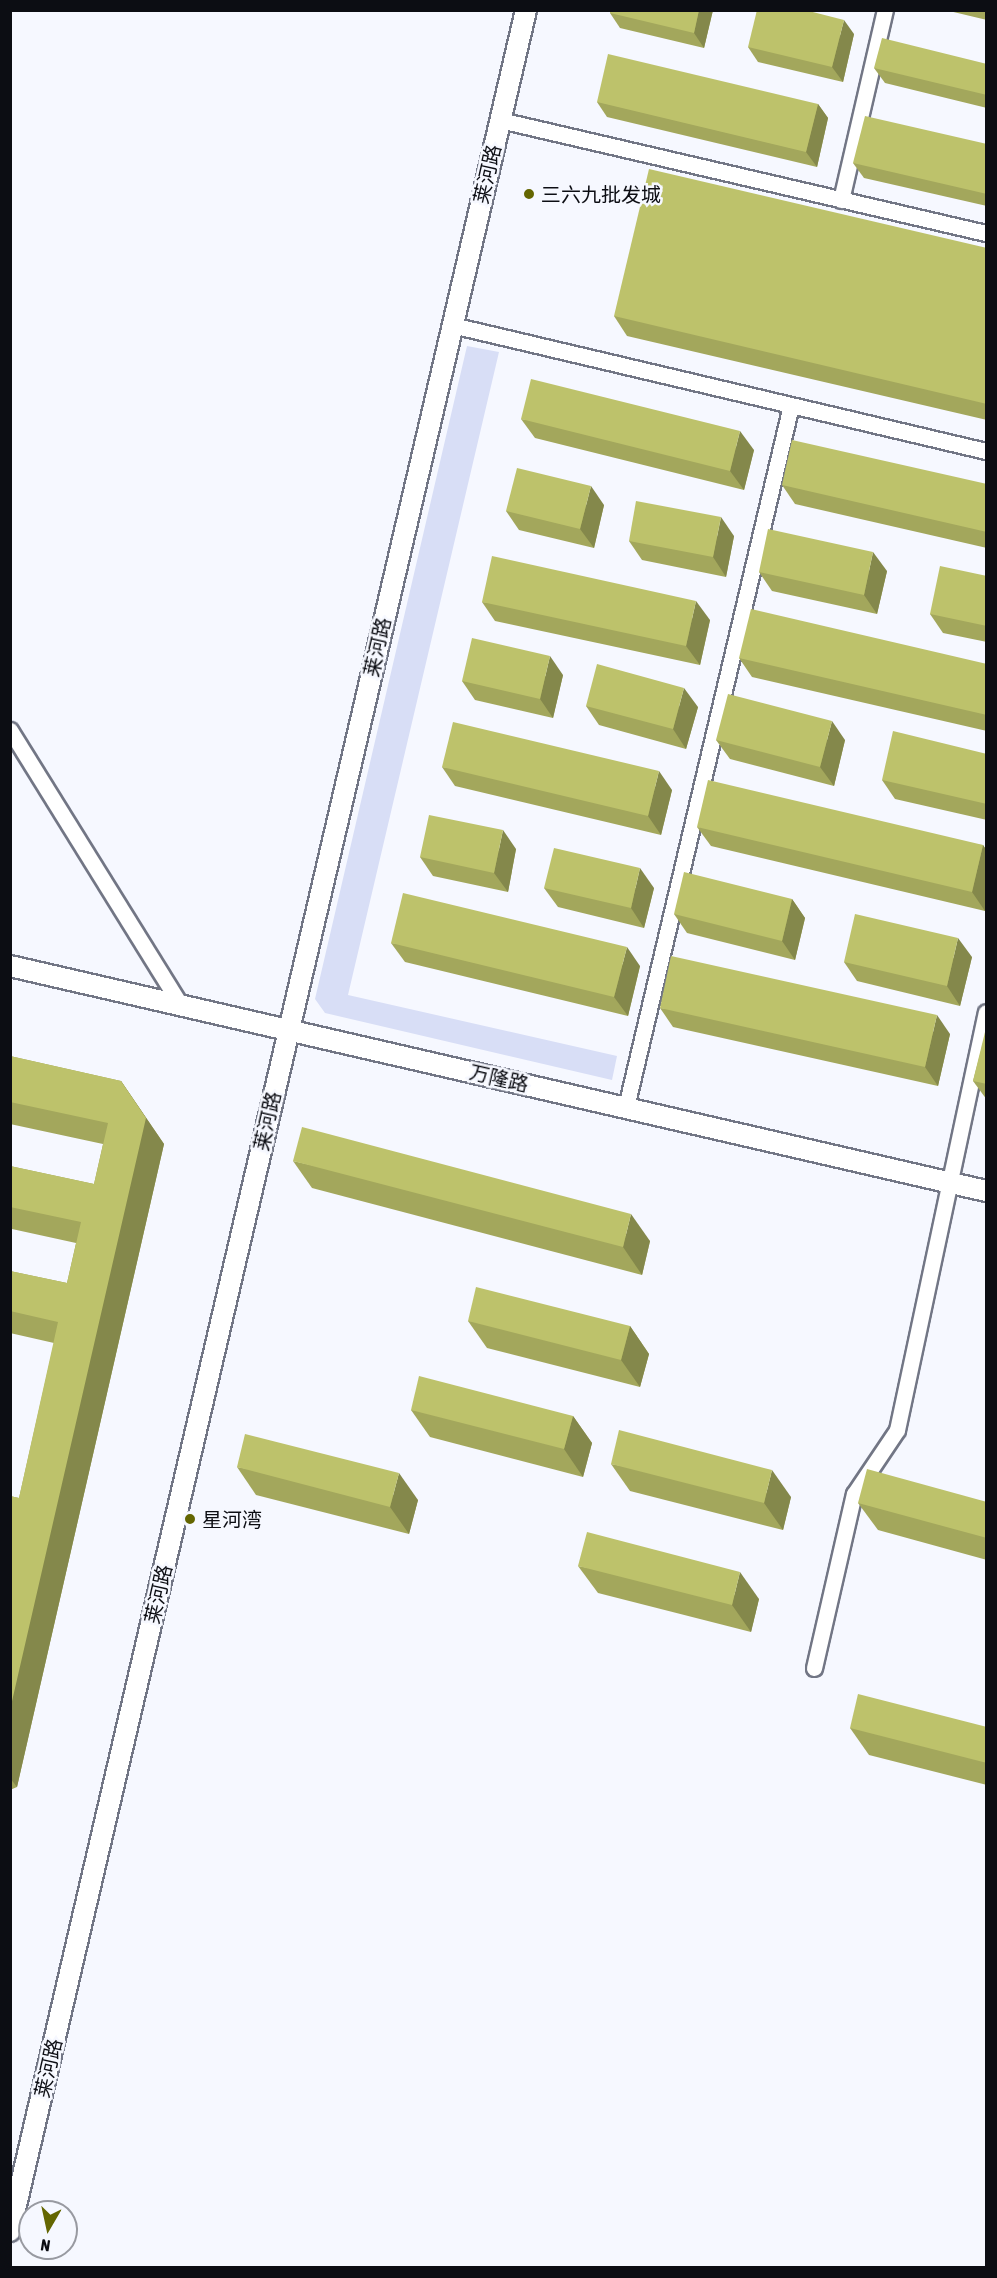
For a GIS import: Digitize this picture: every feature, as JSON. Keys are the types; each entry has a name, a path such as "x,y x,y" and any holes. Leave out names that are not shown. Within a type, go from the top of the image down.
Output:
{"street":[{"name":"莱河路","path":"10,2231 525,10"},
{"path":"841,200 885,10"},
{"path":"500,120 987,233"},
{"path":"452,326 987,451"},
{"path":"626,1107 791,405"},
{"path":"10,730 180,1004"},
{"name":"万隆路","path":"10,966 987,1191"},
{"path":"814,1668 854,1494 897,1430 947,1182 987,1012"}],"shaded area":[{"path":"467,346 499,352 348,995 617,1056 612,1080 325,1013 315,999"}],"building":[{"path":"610,10 699,10 694,33 610,13"},
{"path":"757,10 805,10 844,20 832,67 748,47"},
{"path":"882,38 987,64 987,95 874,68"},
{"path":"608,54 818,104 806,152 597,102"},
{"path":"865,116 987,144 987,194 853,163"},
{"path":"649,169 987,248 987,404 614,316"},
{"path":"531,379 740,431 730,471 521,419"},
{"path":"792,440 987,484 987,532 782,485"},
{"path":"517,468 591,486 580,529 506,511"},
{"path":"636,501 721,517 713,557 629,541"},
{"path":"768,529 873,552 864,595 759,572"},
{"path":"492,556 696,601 686,646 482,602"},
{"path":"940,566 987,576 987,626 930,614"},
{"path":"751,609 987,664 987,715 739,658"},
{"path":"472,638 550,656 540,699 462,681"},
{"path":"597,664 684,688 673,729 586,706"},
{"path":"728,694 832,721 820,767 716,740"},
{"path":"453,722 659,771 648,816 442,767"},
{"path":"893,731 987,754 987,804 882,780"},
{"path":"708,780 983,845 972,892 697,827"},
{"path":"429,815 503,830 494,873 420,857"},
{"path":"554,848 640,868 631,908 544,888"},
{"path":"684,872 792,899 782,941 674,914"},
{"path":"403,893 627,947 614,997 391,943"},
{"path":"855,914 958,938 947,986 844,962"},
{"path":"671,956 937,1015 925,1067 660,1008"},
{"path":"987,1028 987,1084 973,1081"},
{"path":"10,1056 121,1081 146,1118 10,1710 10,1496 19,1498 58,1322 10,1311 10,1271 67,1283 81,1222 10,1207 10,1166 94,1184 108,1123 10,1102"},
{"path":"302,1127 631,1214 623,1247 293,1161"},
{"path":"476,1287 630,1326 621,1360 468,1321"},
{"path":"419,1376 573,1416 564,1449 411,1410"},
{"path":"619,1430 772,1470 764,1503 611,1464"},
{"path":"245,1434 399,1473 390,1507 237,1467"},
{"path":"867,1469 987,1502 987,1538 858,1503"},
{"path":"587,1532 740,1572 732,1605 578,1566"},
{"path":"858,1694 987,1727 987,1763 850,1728"}],"place":[{"name":"三六九批发城","path":"529,194"},
{"name":"星河湾","path":"190,1519"}]}
